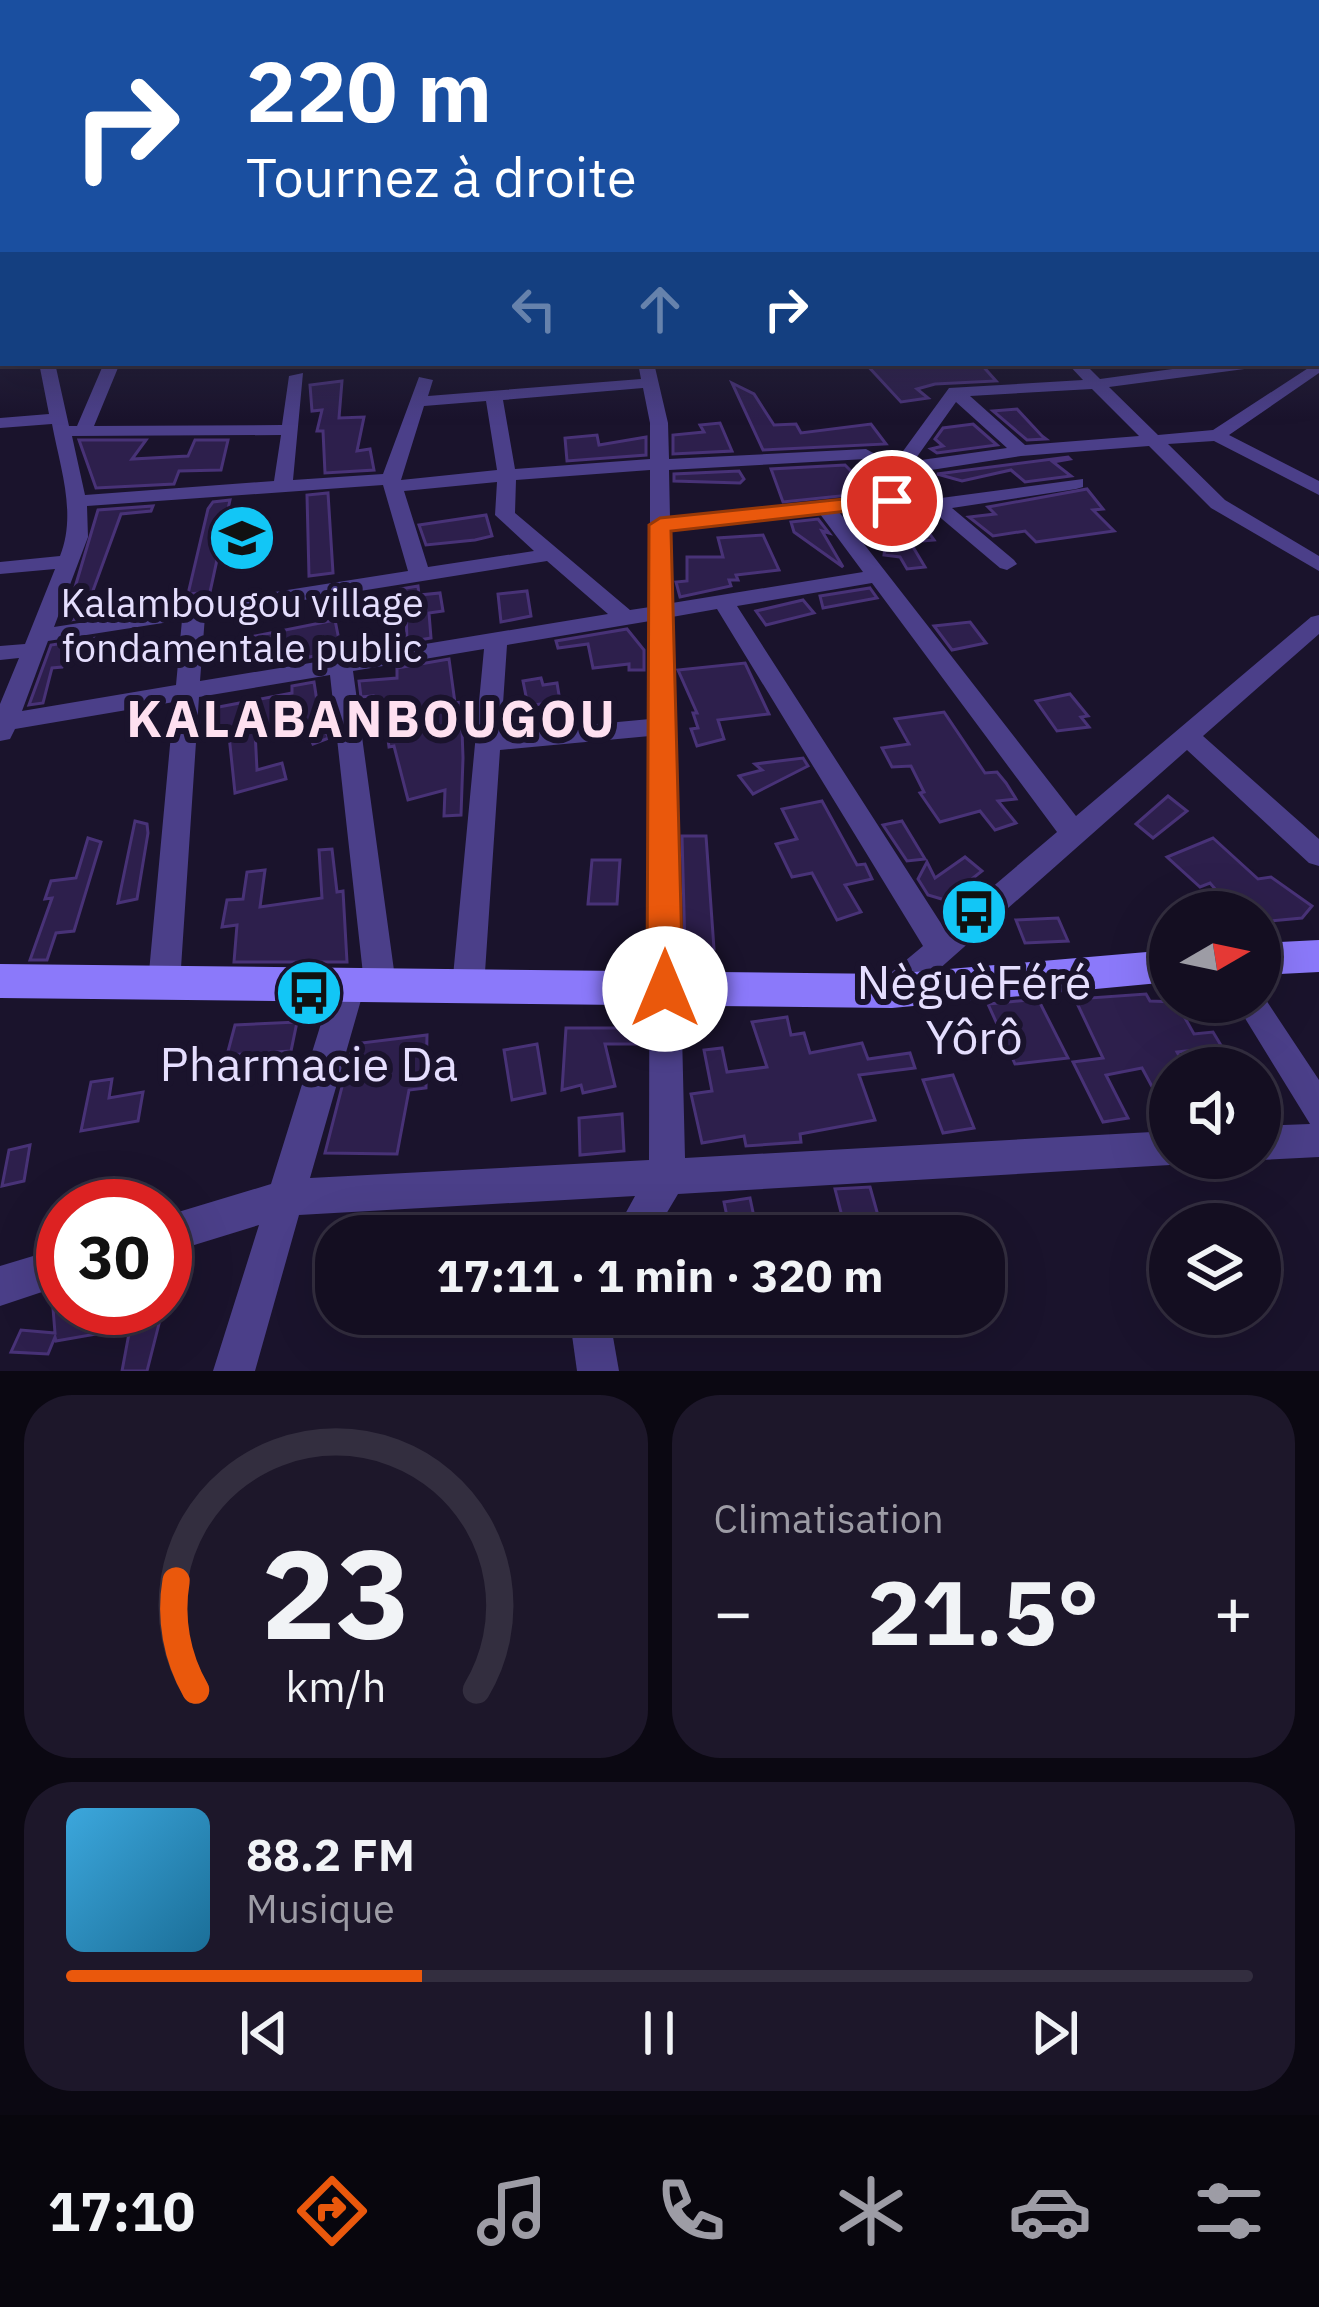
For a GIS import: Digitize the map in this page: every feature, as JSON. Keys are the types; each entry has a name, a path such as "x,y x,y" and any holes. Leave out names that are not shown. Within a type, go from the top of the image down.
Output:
{"street":[{"path":"3,728 78,537 77,501 48,366"},
{"path":"82,431 111,366"},
{"path":"1078,366 1218,503 1319,565"},
{"path":"955,392 1096,384 1230,366"},
{"path":"899,469 1021,451 1217,435 1319,366"},
{"path":"417,402 494,399 648,373 659,423 667,1177 644,1215"},
{"path":"283,486 297,376"},
{"path":"420,575 392,482 424,380"},
{"path":"955,392 1021,451"},
{"path":"899,469 955,392"},
{"path":"494,399 507,475 505,515 626,618"},
{"path":"0,423 60,424 82,431 290,430"},
{"path":"1217,435 1319,489"},
{"path":"77,501 866,454"},
{"path":"899,469 1007,564"},
{"path":"660,525 1076,483"},
{"path":"826,508 1074,834"},
{"path":"0,653 194,611 552,554"},
{"path":"0,568 69,561"},
{"path":"3,728 187,691 876,576"},
{"path":"723,602 941,950"},
{"path":"164,983 194,611"},
{"path":"892,992 1187,736 1314,634"},
{"path":"468,987 496,639"},
{"path":"234,1371 285,1198 365,985 340,665"},
{"path":"488,743 662,726"},
{"path":"1187,736 1319,855"},
{"path":"1281,958 1319,956"},
{"path":"0,981 892,992 1149,968"},
{"path":"1264,1023 1319,1111"},
{"path":"1281,1142 1319,1139"},
{"path":"192,1227 285,1198 1149,1149"},
{"path":"0,1286 36,1275"},
{"path":"593,1335 598,1371"}],"building":[{"path":"868,366 983,366 996,381 935,384 917,389 928,398 901,402"},
{"path":"342,381 339,418 364,417 357,451 370,449 374,470 325,473 323,431 317,431 322,410 312,411 310,385"},
{"path":"732,383 754,394 774,425 796,424 801,433 871,424 886,444 763,450"},
{"path":"1017,409 1046,439 1027,440 993,411"},
{"path":"720,423 732,451 673,454 673,435 704,432 700,425"},
{"path":"973,424 997,445 937,453 931,449 943,446 935,439 943,428"},
{"path":"597,435 599,445 646,437 646,455 567,461 565,438"},
{"path":"79,440 146,440 132,459 188,456 195,440 228,440 221,470 179,471 174,484 96,488"},
{"path":"1068,457 1053,462 1071,476 1025,482 1011,470 962,481 937,474"},
{"path":"845,465 857,477 874,475 888,491 783,502 771,469"},
{"path":"739,471 744,479 740,483 674,481 674,474"},
{"path":"1087,489 1103,509 1093,510 1114,531 1036,542 1025,531 993,536 969,517 995,514 988,507"},
{"path":"328,493 333,573 309,576 307,495"},
{"path":"230,500 210,592 188,594 208,509 213,502"},
{"path":"153,506 151,511 121,514 83,618 65,621 98,510"},
{"path":"912,509 934,540 910,542 925,567 907,569 900,557 884,555 885,548 869,544 848,516"},
{"path":"486,515 492,536 475,540 426,545 419,525"},
{"path":"818,519 843,567 794,532 791,522"},
{"path":"763,535 779,570 736,575 738,580 729,580 731,586 680,597 676,582 687,581 687,557 723,557 718,538"},
{"path":"418,586 419,595 440,593 443,611 429,613 431,638 407,642 400,589"},
{"path":"870,588 877,598 823,608 820,596"},
{"path":"527,591 531,616 501,622 498,594"},
{"path":"803,600 814,613 766,625 756,611"},
{"path":"335,620 341,650 292,661 283,661 283,652 254,656 255,636"},
{"path":"970,622 986,643 952,650 934,626"},
{"path":"627,629 644,650 644,670 629,670 629,664 593,668 588,644 558,648 556,641"},
{"path":"103,637 70,644 62,667 52,668 43,703 29,705 51,645"},
{"path":"449,659 455,703 461,702 463,758 461,815 444,816 445,790 408,800 386,724 373,726 373,696 361,697 359,681 397,678 397,668"},
{"path":"745,663 769,714 718,720 724,739 697,746 691,729 698,728 693,713 697,713 678,670"},
{"path":"541,678 543,685 557,683 560,701 528,706 523,681"},
{"path":"314,682 320,721 329,738 313,744 302,719 255,731 257,770 282,763 286,779 235,793 228,726 202,726 203,710 292,693 292,686"},
{"path":"1070,694 1088,716 1081,717 1089,727 1057,731 1036,701"},
{"path":"944,712 985,773 997,772 1006,783 1016,799 998,801 1016,823 995,830 980,811 940,822 920,793 924,792 911,766 892,767 882,748 909,744 895,719"},
{"path":"803,758 808,766 753,794 739,776 762,770 755,764"},
{"path":"1168,796 1187,811 1153,838 1136,824"},
{"path":"822,801 857,865 865,864 872,879 845,885 861,912 837,920 812,873 792,877 776,844 797,839 782,809"},
{"path":"135,821 147,824 148,833 137,899 118,903"},
{"path":"902,821 925,859 907,861 883,825"},
{"path":"682,836 706,836 714,949 685,950"},
{"path":"88,838 101,842 74,931 56,933 47,960 30,960 52,898 45,899 51,881 76,878"},
{"path":"1213,838 1258,879 1271,877 1312,906 1302,918 1281,920 1281,891 1217,891 1210,883 1200,887 1167,857"},
{"path":"332,849 337,892 343,891 347,962 234,962 237,925 222,927 227,900 243,899 247,872 265,870 260,907 322,898 319,850"},
{"path":"965,857 982,871 945,900 928,895 918,879 927,862 935,878"},
{"path":"592,860 620,860 617,904 588,904"},
{"path":"1058,918 1068,941 1025,943 1016,920"},
{"path":"1146,994 1149,1023 1188,1023 1194,1034 1213,1032 1222,1047 1149,1047 1149,1081 1142,1068 1106,1075 1128,1118 1103,1122 1073,1062 1103,1058 1075,999"},
{"path":"1038,999 1068,1058 1015,1064 988,1004"},
{"path":"787,1017 791,1035 804,1033 810,1053 862,1043 868,1059 910,1053 915,1068 859,1075 875,1120 800,1134 801,1142 746,1146 744,1136 702,1143 691,1094 712,1091 704,1050 722,1048 727,1072 767,1067 752,1022"},
{"path":"297,1022 291,1051 227,1055 235,1025"},
{"path":"566,1028 640,1028 639,1044 605,1044 615,1086 583,1093 581,1085 562,1090"},
{"path":"427,1035 426,1088 409,1090 397,1154 325,1153 353,1044"},
{"path":"537,1044 545,1093 512,1100 504,1050"},
{"path":"953,1075 974,1128 943,1133 923,1080"},
{"path":"112,1079 109,1098 143,1092 138,1121 81,1131 91,1082"},
{"path":"622,1114 624,1151 580,1155 579,1118"},
{"path":"30,1145 24,1181 2,1186 9,1150"},
{"path":"870,1187 878,1215 842,1215 835,1189"},
{"path":"750,1198 754,1215 727,1215 724,1202"},
{"path":"21,1330 36,1335 90,1335 56,1341 55,1337 48,1354 11,1352"},
{"path":"129,1335 156,1335 147,1371 122,1371"}],"place":[{"name":"Kalambougou village fondamentale public","path":"242,538"},
{"name":"NèguèFéré Yôrô","path":"974,912"},
{"name":"Pharmacie Da","path":"309,993"}],"district":[{"name":"KALABANBOUGOU","path":"372,719"}],"route":[{"path":"665,989 660,525 892,501"}]}
